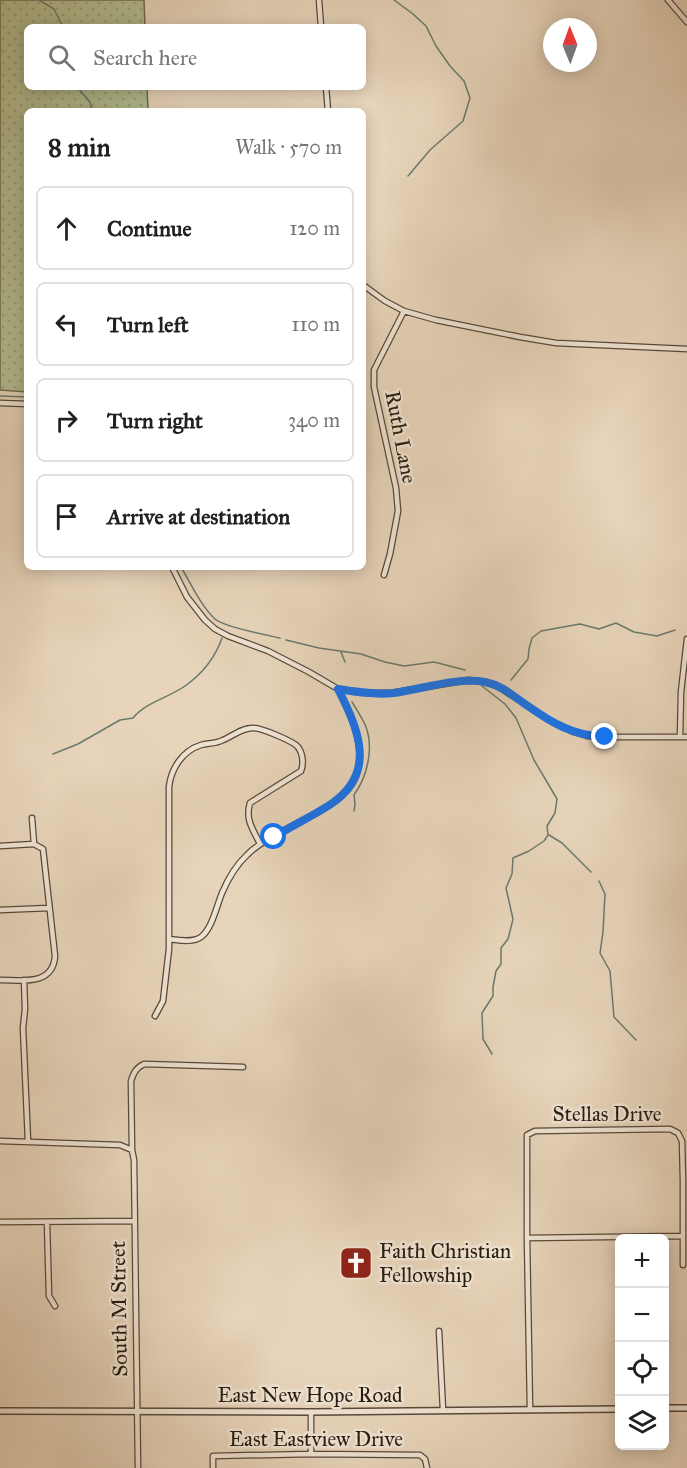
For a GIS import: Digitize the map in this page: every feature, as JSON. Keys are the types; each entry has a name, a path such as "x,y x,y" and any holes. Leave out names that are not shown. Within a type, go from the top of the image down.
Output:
{"street":[{"path":"319,0 321,24"},
{"path":"668,0 687,22"},
{"path":"326,90 328,108"},
{"path":"366,287 404,311 520,338 556,343 687,349"},
{"name":"Ruth Lane","path":"384,574 398,511 396,488 374,387 374,370 404,311"},
{"path":"0,403 24,404"},
{"path":"174,570 187,597 215,629 268,651 338,689 366,693 390,693 468,680 485,682 496,685 549,720 587,736 687,737"},
{"path":"680,737 681,692 687,639"},
{"path":"169,939 202,937 212,921 230,877 249,853 260,844 331,804 347,792 356,778 360,750 352,721 338,689"},
{"path":"155,1016 163,1001 169,939 170,776 176,764 185,754 200,745 223,741 234,733 251,728 262,729 297,746 301,753 303,766 301,771 250,803 249,820 260,844"},
{"path":"33,818 34,844"},
{"path":"0,846 34,844 43,849 56,956 54,968 42,978 0,980"},
{"path":"0,910 49,908"},
{"path":"24,980 23,1028 27,1141"},
{"name":"South M Street","path":"138,1468 131,1081 134,1072 144,1064 243,1067"},
{"name":"Stellas Drive","path":"527,1238 527,1135 535,1131 670,1130 678,1132 682,1140 683,1236"},
{"path":"0,1141 120,1145 132,1150"},
{"path":"0,1222 134,1221"},
{"path":"47,1222 49,1296 55,1306"},
{"path":"530,1410 527,1238 683,1236 682,1265"},
{"path":"439,1331 443,1410"},
{"path":"669,1408 687,1408"},
{"name":"East New Hope Road","path":"0,1411 311,1412 615,1409"},
{"path":"311,1412 311,1454"},
{"name":"East Eastview Drive","path":"213,1468 213,1456 311,1454 420,1455 425,1459 427,1468"}],"green space":[{"path":"0,0 144,0 145,24 24,24 24,90 147,90 148,108 24,108 24,392 0,390"}],"waterway":[{"path":"39,0 54,9 62,24"},
{"path":"394,0 426,26 436,46 464,81 470,98 463,121 430,150 408,176"},
{"path":"80,90 90,102 91,108"},
{"path":"0,396 24,397"},
{"path":"183,570 201,601 215,619 236,628 280,638"},
{"path":"511,680 528,659 532,638 541,631 580,624 599,629 616,623 634,632 657,636 675,630"},
{"path":"53,754 78,744 120,720 133,718 144,708 185,686 207,665 222,638"},
{"path":"286,640 319,648 361,654 404,666 434,662 465,670"},
{"path":"341,652 345,662"},
{"path":"482,686 505,704 516,718 534,760 557,799 555,813 547,826 548,835 544,841 513,858 512,874 506,888 513,919 508,939 501,948 501,964 496,971 493,996 482,1013 483,1039 492,1054"},
{"path":"352,702 366,727 369,744 366,771 354,795 354,811"},
{"path":"549,835 562,843 591,872"},
{"path":"599,881 605,894 600,953 610,971 614,1017 636,1040"}],"place":[{"name":"Faith Christian Fellowship","path":"356,1263"}],"route":[{"path":"274,837 331,804 347,792 356,778 360,750 358,740 338,689 366,693 390,693 468,680 485,682 507,691 549,720 574,732 587,736 605,737"}]}
